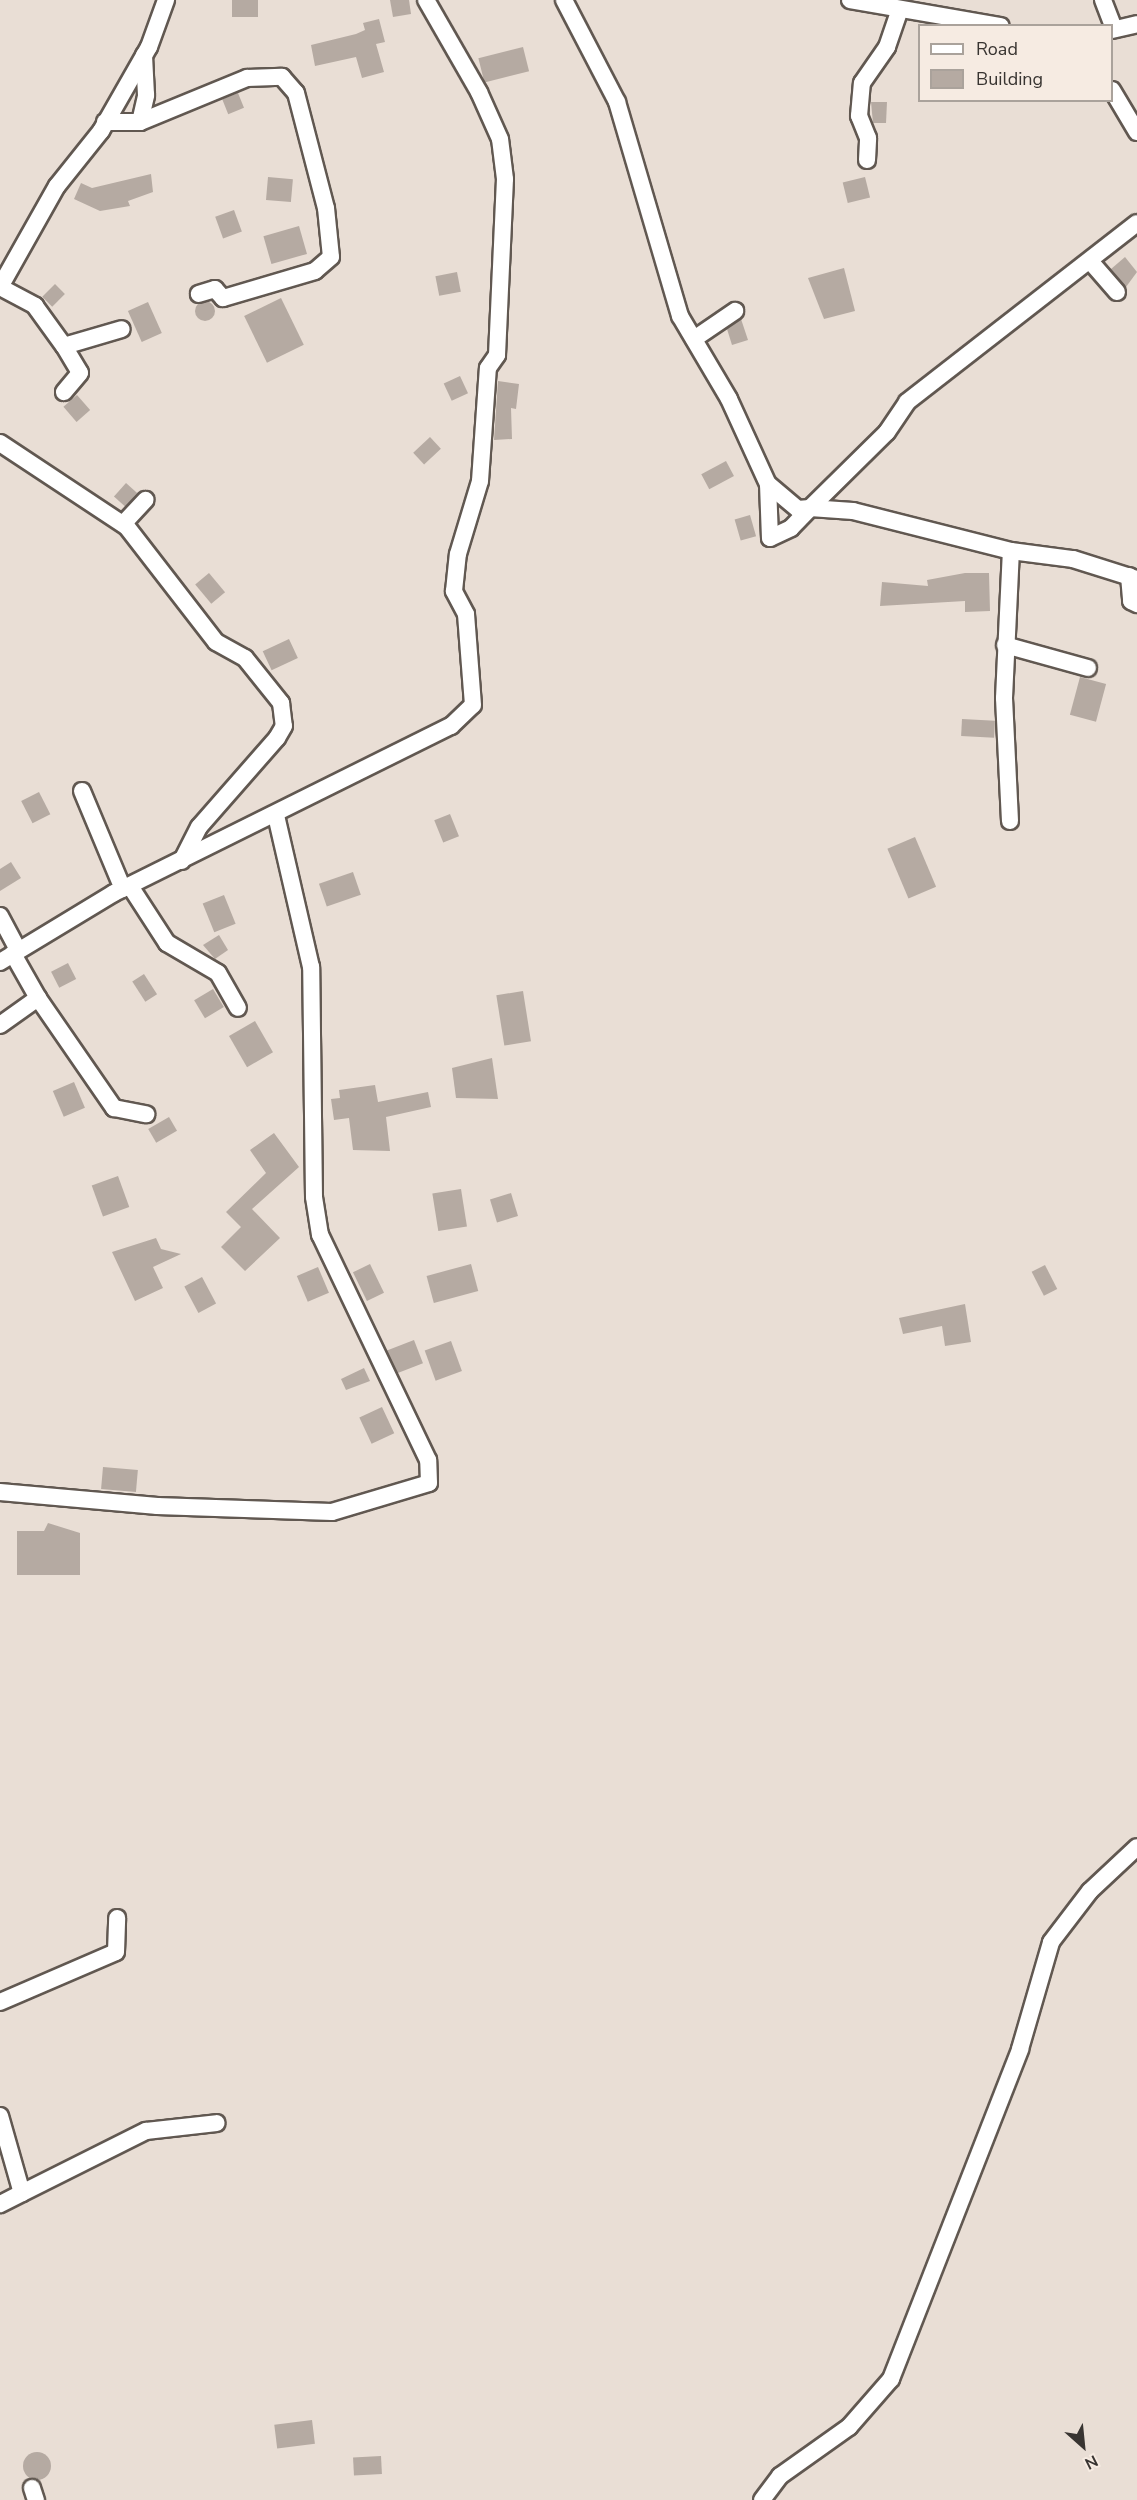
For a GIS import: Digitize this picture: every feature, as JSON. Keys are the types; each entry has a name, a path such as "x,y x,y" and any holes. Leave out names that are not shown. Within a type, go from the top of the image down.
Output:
{"street":[{"path":"64,392 80,374 64,346 34,306 0,287 57,186 105,122 144,55 166,0"},
{"path":"10,956 126,887 276,815 451,726 473,705 466,614 454,591 458,554 483,459 488,368 497,354 505,179 500,139 479,92 426,0"},
{"path":"564,0 617,102 669,284 694,339 768,484 798,509 853,511 1011,551 1073,559 1133,577 1131,601 1137,604"},
{"path":"850,0 989,24"},
{"path":"1103,0 1111,24"},
{"path":"867,160 868,138 859,116 862,83 887,47 900,9"},
{"path":"1113,30 1137,24"},
{"path":"140,122 146,95 144,55"},
{"path":"105,122 140,122 247,78 282,76 296,93 326,208 331,257 315,271 223,298 215,289 199,294"},
{"path":"1113,92 1137,132"},
{"path":"768,484 770,538 791,528 886,432 907,402 1137,223"},
{"path":"1090,261 1117,292"},
{"path":"694,339 735,311"},
{"path":"64,346 122,329"},
{"path":"0,443 123,524 216,642 245,658 285,715 277,738 199,827 182,861"},
{"path":"123,524 145,500"},
{"path":"1010,821 1005,645 1011,551"},
{"path":"1005,645 1088,668"},
{"path":"82,791 126,887 167,943 218,973 238,1008"},
{"path":"0,1492 158,1506 332,1512 429,1483 428,1460 320,1235 314,1197 311,967 276,815"},
{"path":"0,916 10,956 114,1108 146,1114"},
{"path":"0,1025 38,999"},
{"path":"762,2500 780,2476 849,2427 891,2379 1020,2049 1051,1942 1090,1891 1137,1847"},
{"path":"0,2002 116,1952 117,1918"},
{"path":"0,2116 22,2193"},
{"path":"0,2204 146,2130 217,2123"}],"building":[{"path":"232,0 258,0 258,17 232,17"},
{"path":"390,0 409,0 411,14 393,17"},
{"path":"379,19 385,42 376,44 384,72 362,78 356,57 315,66 311,45 356,34 365,30 363,23"},
{"path":"523,47 529,71 484,82 478,58"},
{"path":"238,93 244,108 228,114 222,99"},
{"path":"871,102 887,102 886,123 873,123"},
{"path":"151,174 153,192 128,201 130,206 100,211 74,199 81,183 92,188"},
{"path":"268,177 293,179 291,202 266,200"},
{"path":"865,177 870,197 848,203 843,183"},
{"path":"234,210 242,232 223,238 215,217"},
{"path":"299,226 307,254 271,264 263,236"},
{"path":"1125,257 1137,272 1126,287 1111,269"},
{"path":"844,268 855,311 824,319 808,278"},
{"path":"457,272 461,292 439,296 435,276"},
{"path":"55,284 65,294 52,307 42,297"},
{"path":"281,298 304,345 267,363 244,316"},
{"path":"205,301 212,304 215,311 212,318 205,321 198,318 195,311 198,304"},
{"path":"148,302 162,333 142,342 128,311"},
{"path":"741,319 748,340 732,345 727,329"},
{"path":"460,376 468,393 452,401 444,384"},
{"path":"498,381 519,384 516,409 511,408 512,439 494,440"},
{"path":"77,395 90,410 77,422 63,407"},
{"path":"430,437 441,449 424,464 413,453"},
{"path":"726,461 734,476 709,489 701,474"},
{"path":"126,483 137,493 125,506 114,496"},
{"path":"750,515 756,536 741,541 735,519"},
{"path":"209,573 225,592 211,604 195,585"},
{"path":"965,573 989,573 990,611 965,612 965,601 880,606 882,582 928,586 927,580"},
{"path":"289,639 298,658 272,670 263,651"},
{"path":"1080,677 1106,684 1096,722 1070,715"},
{"path":"962,719 995,721 994,738 961,736"},
{"path":"39,792 50,814 33,823 21,801"},
{"path":"450,814 459,836 443,843 434,820"},
{"path":"915,837 936,887 908,898 887,849"},
{"path":"11,862 21,878 0,891 0,869"},
{"path":"353,872 361,895 327,906 319,884"},
{"path":"224,895 236,924 214,932 203,904"},
{"path":"219,935 228,950 215,959 203,945"},
{"path":"68,963 76,979 59,988 51,972"},
{"path":"144,974 157,994 145,1002 132,982"},
{"path":"213,989 224,1007 205,1018 194,1000"},
{"path":"523,991 531,1041 504,1046 496,995"},
{"path":"255,1021 273,1052 247,1067 229,1036"},
{"path":"492,1058 498,1099 456,1098 452,1068"},
{"path":"74,1082 85,1108 64,1117 53,1091"},
{"path":"375,1085 378,1102 428,1092 431,1107 386,1117 390,1151 353,1150 349,1118 334,1120 331,1099 340,1098 339,1090"},
{"path":"169,1117 177,1131 156,1143 148,1129"},
{"path":"274,1133 299,1167 252,1209 280,1238 245,1271 221,1247 241,1227 226,1212 266,1173 250,1150"},
{"path":"118,1176 129,1207 103,1217 92,1186"},
{"path":"461,1189 467,1227 438,1231 432,1194"},
{"path":"511,1193 518,1216 497,1222 490,1199"},
{"path":"156,1238 161,1249 181,1254 153,1267 163,1288 135,1301 112,1252"},
{"path":"370,1264 384,1293 367,1301 353,1272"},
{"path":"471,1264 478,1291 434,1303 427,1276"},
{"path":"1045,1265 1057,1289 1044,1296 1032,1272"},
{"path":"318,1267 329,1293 308,1302 297,1276"},
{"path":"202,1277 216,1303 198,1313 184,1286"},
{"path":"965,1304 971,1342 945,1346 942,1326 903,1334 899,1318"},
{"path":"414,1340 423,1363 396,1374 387,1350"},
{"path":"451,1341 462,1371 436,1381 425,1351"},
{"path":"364,1368 370,1381 346,1390 341,1379"},
{"path":"382,1407 394,1433 372,1444 359,1418"},
{"path":"103,1467 138,1470 136,1492 101,1489"},
{"path":"48,1523 80,1533 80,1575 17,1575 17,1531 44,1531"},
{"path":"312,2420 315,2444 277,2448 274,2425"},
{"path":"37,2452 47,2456 51,2466 47,2476 37,2480 27,2476 23,2466 27,2456"},
{"path":"381,2456 382,2474 354,2475 353,2457"}]}
